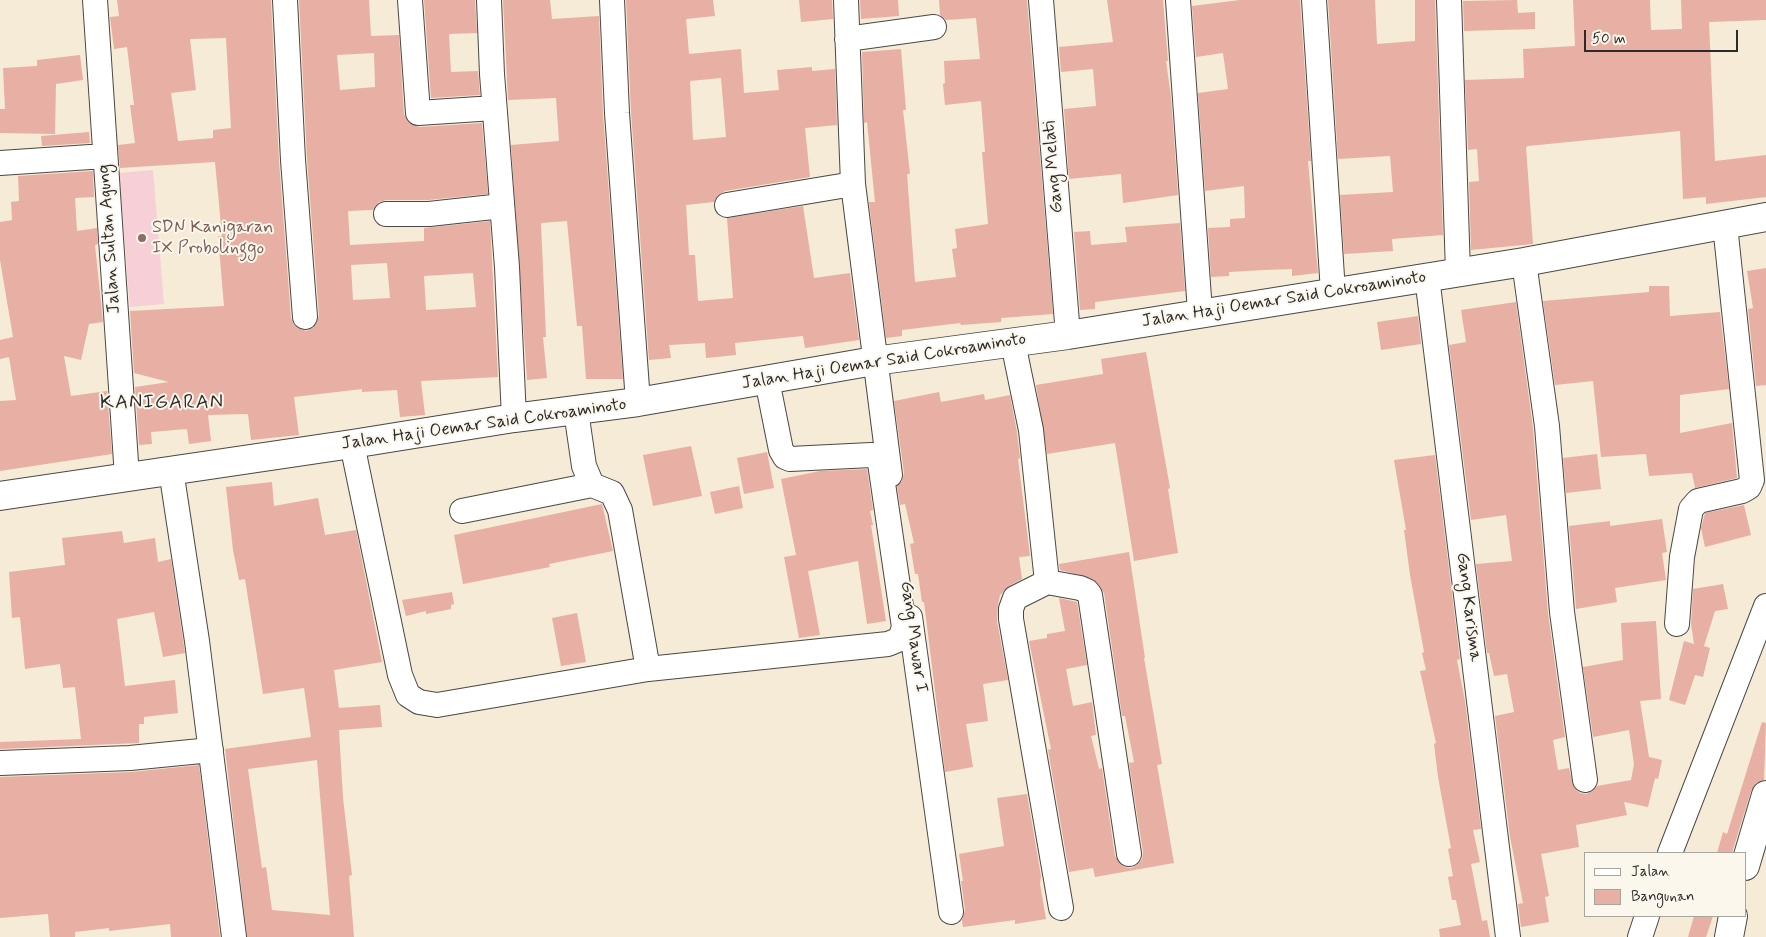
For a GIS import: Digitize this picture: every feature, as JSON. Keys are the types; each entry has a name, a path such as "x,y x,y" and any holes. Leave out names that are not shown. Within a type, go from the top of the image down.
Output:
{"main road":[{"name":"Jalan Haji Oemar Said Cokroaminoto","path":"0,496 514,418 638,402 874,362 1068,334 1524,262 1766,217"},
{"path":"1746,863 1766,795"},
{"path":"1729,937 1733,917"}],"street":[{"name":"Jalan Sultan Agung","path":"95,0 127,477"},
{"path":"285,0 305,317"},
{"path":"410,0 418,113 494,108"},
{"path":"489,0 514,418"},
{"path":"612,0 617,113 638,402"},
{"name":"Gang Mawar I","path":"846,0 853,184 874,362 951,912"},
{"name":"Gang Melati","path":"1041,0 1068,334"},
{"path":"1178,0 1200,312"},
{"path":"1314,0 1333,292"},
{"path":"1449,0 1458,272"},
{"path":"847,39 934,27"},
{"path":"0,163 105,156"},
{"path":"727,205 853,184"},
{"path":"386,214 429,214 502,206"},
{"path":"1677,624 1682,557 1691,509 1698,501 1742,491 1749,487 1752,480 1725,225"},
{"path":"1524,262 1547,426 1562,612 1585,780"},
{"name":"Gang Karisma","path":"1427,277 1508,937"},
{"path":"1013,342 1031,430 1047,582"},
{"path":"352,444 400,675 408,695 419,702 437,705 648,669 888,644 900,639 904,627 880,463 877,458 871,455 790,459 785,457 781,450 766,380"},
{"path":"576,411 584,466 592,486"},
{"path":"171,470 211,750 234,937"},
{"path":"462,511 592,486 612,493 620,510 648,669"},
{"path":"1061,908 1011,619 1011,609 1015,598 1047,582 1087,590 1090,595 1129,854"},
{"path":"1670,852 1766,606"},
{"path":"0,763 130,758 211,750"},
{"path":"1640,937 1647,917"}],"shaded area":[{"name":"SDN Kanigaran IX Probolinggo","path":"153,170 164,304 130,307 119,173"}],"building":[{"path":"117,0 271,0 279,161 291,318 294,325 306,331 313,328 319,316 307,159 299,0 369,0 371,36 399,35 404,114 407,121 419,127 482,123 488,194 428,200 386,200 379,202 373,210 348,211 350,245 424,241 424,228 490,221 498,377 421,381 425,415 400,417 397,390 362,392 362,389 294,397 299,435 251,440 248,414 208,415 211,441 189,444 187,429 151,432 152,444 139,445 135,387 169,382 134,373 130,311 224,306 218,236 222,236 215,162 120,168 118,145 135,143 130,105 134,105 127,47 114,49 110,17 119,16","holes":["226,38 231,128 213,130 213,138 178,141 171,93 196,90 190,39","374,53 375,87 340,90 337,55","387,263 390,298 353,300 351,265","473,273 476,307 426,310 424,276"]},
{"path":"424,0 475,0 477,33 449,34 451,72 478,71 480,95 431,98"},
{"path":"503,0 550,0 552,19 599,16 603,114 623,379 586,379 582,326 577,326 567,221 541,223 546,337 543,337 547,378 527,380 511,145 559,141 556,98 508,100"},
{"path":"626,0 713,0 715,16 686,19 689,54 741,49 744,93 779,90 777,70 812,67 812,71 835,69 837,125 805,128 810,177 725,191 718,195 714,202 686,205 689,255 695,255 698,301 733,298 727,218 803,206 814,278 850,273 859,340 805,348 803,336 735,343 736,355 706,358 705,343 669,345 671,358 649,360 631,112","holes":["721,78 726,137 693,140 690,81"]},
{"path":"799,0 832,0 833,19 801,22"},
{"path":"860,0 898,0 899,16 861,19"},
{"path":"939,0 1027,0 1053,314 1001,318 1001,322 961,325 960,323 902,330 902,336 886,338 869,202 875,202 867,122 864,123 862,52 901,49 906,110 903,110 910,174 907,174 915,282 956,277 952,249 957,248 955,229 988,224 982,152 985,152 981,101 945,105 943,84 945,83 944,61 980,59 976,18 946,20 940,15"},
{"path":"1107,0 1163,0 1168,61 1166,61 1171,97 1178,195 1123,203 1121,174 1069,179 1064,109 1096,106 1093,69 1061,72 1059,47 1113,42"},
{"path":"1240,0 1300,0 1311,161 1308,161 1318,273 1292,276 1292,269 1265,270 1229,272 1229,276 1211,277 1208,228 1230,227 1230,219 1245,218 1244,186 1205,191 1198,93 1228,89 1223,53 1196,57 1192,6"},
{"path":"1328,0 1375,0 1377,44 1415,41 1415,0 1435,0 1443,235 1392,239 1393,251 1344,254 1340,195 1393,192 1390,156 1338,159"},
{"path":"1517,0 1518,13 1535,12 1535,29 1464,31 1463,1"},
{"path":"1573,0 1650,0 1651,30 1682,29 1681,0 1766,0 1766,20 1709,22 1715,161 1766,155 1766,197 1706,204 1706,197 1683,199 1680,131 1528,146 1526,147 1533,244 1471,250 1469,182 1479,181 1477,149 1468,150 1465,80 1524,78 1523,49 1575,46"},
{"path":"80,55 83,80 56,84 55,134 0,133 0,109 5,109 3,68 37,66 37,60"},
{"path":"89,132 90,143 42,146 41,136"},
{"path":"93,171 94,197 75,198 77,231 97,228 98,244 95,245 103,322 89,324 81,360 64,356 71,396 107,391 112,454 0,471 0,401 16,400 9,357 0,359 0,340 13,337 0,260 0,222 12,220 11,202 19,201 18,176"},
{"path":"1180,223 1185,291 1095,302 1095,309 1080,310 1074,232 1090,231 1091,245 1127,242 1125,227"},
{"path":"1766,268 1766,385 1756,386 1748,309 1753,308 1747,271"},
{"path":"1649,286 1669,286 1670,316 1720,312 1729,389 1680,395 1680,433 1732,423 1737,478 1695,488 1692,473 1649,476 1646,454 1601,457 1593,381 1555,385 1543,301 1649,292"},
{"path":"1516,302 1533,428 1548,613 1565,737 1553,740 1558,770 1569,768 1574,788 1580,793 1587,794 1597,786 1631,780 1634,764 1629,730 1593,737 1583,667 1623,660 1621,623 1656,621 1661,699 1640,701 1649,757 1662,760 1658,779 1655,778 1648,807 1624,802 1627,815 1576,825 1579,847 1541,854 1549,896 1545,897 1549,922 1521,927 1518,904 1523,903 1510,837 1495,716 1514,712 1507,674 1494,676 1489,653 1487,653 1476,564 1512,561 1506,515 1471,520 1449,345 1466,342 1461,310"},
{"path":"1418,316 1421,344 1381,350 1377,322"},
{"path":"1146,352 1170,488 1168,489 1178,553 1134,561 1115,443 1047,454 1036,385 1103,374 1101,359"},
{"path":"939,392 941,402 984,394 985,400 1010,395 1017,432 1020,458 1018,459 1030,556 1019,557 1022,579 1009,586 1000,595 998,605 997,621 1008,680 983,684 988,721 966,724 973,767 945,772 924,602 922,602 918,574 915,574 910,544 914,543 905,504 900,505 897,486 902,481 904,473 894,401"},
{"path":"691,446 702,496 653,506 643,455"},
{"path":"767,452 774,488 744,494 737,458"},
{"path":"1597,454 1601,489 1566,493 1563,458"},
{"path":"1435,455 1460,659 1457,660 1465,701 1481,829 1473,830 1480,862 1471,864 1482,921 1487,920 1490,937 1440,937 1439,929 1461,925 1456,900 1452,900 1448,877 1453,876 1448,849 1451,848 1438,777 1434,744 1436,743 1420,671 1426,670 1422,653 1424,652 1410,575 1404,530 1406,530 1394,460"},
{"path":"867,469 873,510 870,511 873,525 871,525 886,621 867,624 858,561 808,571 820,635 799,638 784,557 796,555 781,479 820,471"},
{"path":"272,482 274,506 318,498 325,535 356,530 382,662 334,670 339,708 380,705 382,727 339,730 343,798 352,875 349,876 354,937 247,937 225,749 311,737 304,688 263,694 245,579 239,580 233,550 226,487","holes":["317,760 330,915 272,910 266,867 262,868 248,769"]},
{"path":"739,486 743,508 715,514 710,492"},
{"path":"602,504 613,551 549,564 550,567 463,584 454,535"},
{"path":"1744,505 1751,535 1705,547 1701,528 1705,513"},
{"path":"1662,519 1667,552 1662,553 1666,580 1615,588 1617,602 1576,609 1569,526 1610,521 1610,526"},
{"path":"122,531 124,543 155,538 158,562 171,559 185,653 163,657 154,612 117,619 125,686 175,680 178,713 144,717 144,724 139,724 139,743 0,749 0,742 81,739 75,687 63,688 60,664 25,669 20,617 12,618 9,572 65,565 62,538"},
{"path":"1129,552 1162,764 1157,765 1174,863 1095,877 1093,868 1069,872 1048,750 1051,749 1029,641 1047,638 1047,634 1065,631 1059,598 1077,602 1087,665 1066,669 1073,706 1092,702 1096,735 1091,736 1099,769 1102,768 1115,856 1124,867 1131,868 1142,859 1143,852 1129,763 1134,762 1125,716 1122,716 1104,593 1093,579 1060,570 1059,564"},
{"path":"1723,584 1728,609 1715,611 1704,646 1710,648 1703,677 1695,675 1685,705 1669,700 1684,641 1694,644 1691,624 1693,589"},
{"path":"452,592 454,604 451,605 451,609 426,614 426,611 406,616 402,600"},
{"path":"577,613 586,662 561,666 552,618"},
{"path":"1762,722 1766,723 1764,780 1756,783 1751,791 1732,852 1717,852 1723,832 1727,834"},
{"path":"199,765 220,937 171,937 170,924 109,931 109,928 75,932 75,937 50,937 48,914 0,918 0,777 131,772"},
{"path":"1027,794 1041,876 1040,884 1046,919 1015,924 1015,920 963,927 962,920 965,910 959,854 1004,846 997,798"},
{"path":"1694,917 1713,917 1706,937 1688,937"}],"place":[{"name":"SDN Kanigaran IX Probolinggo","path":"142,238"}],"district":[{"name":"KANIGARAN","path":"162,404"}]}
